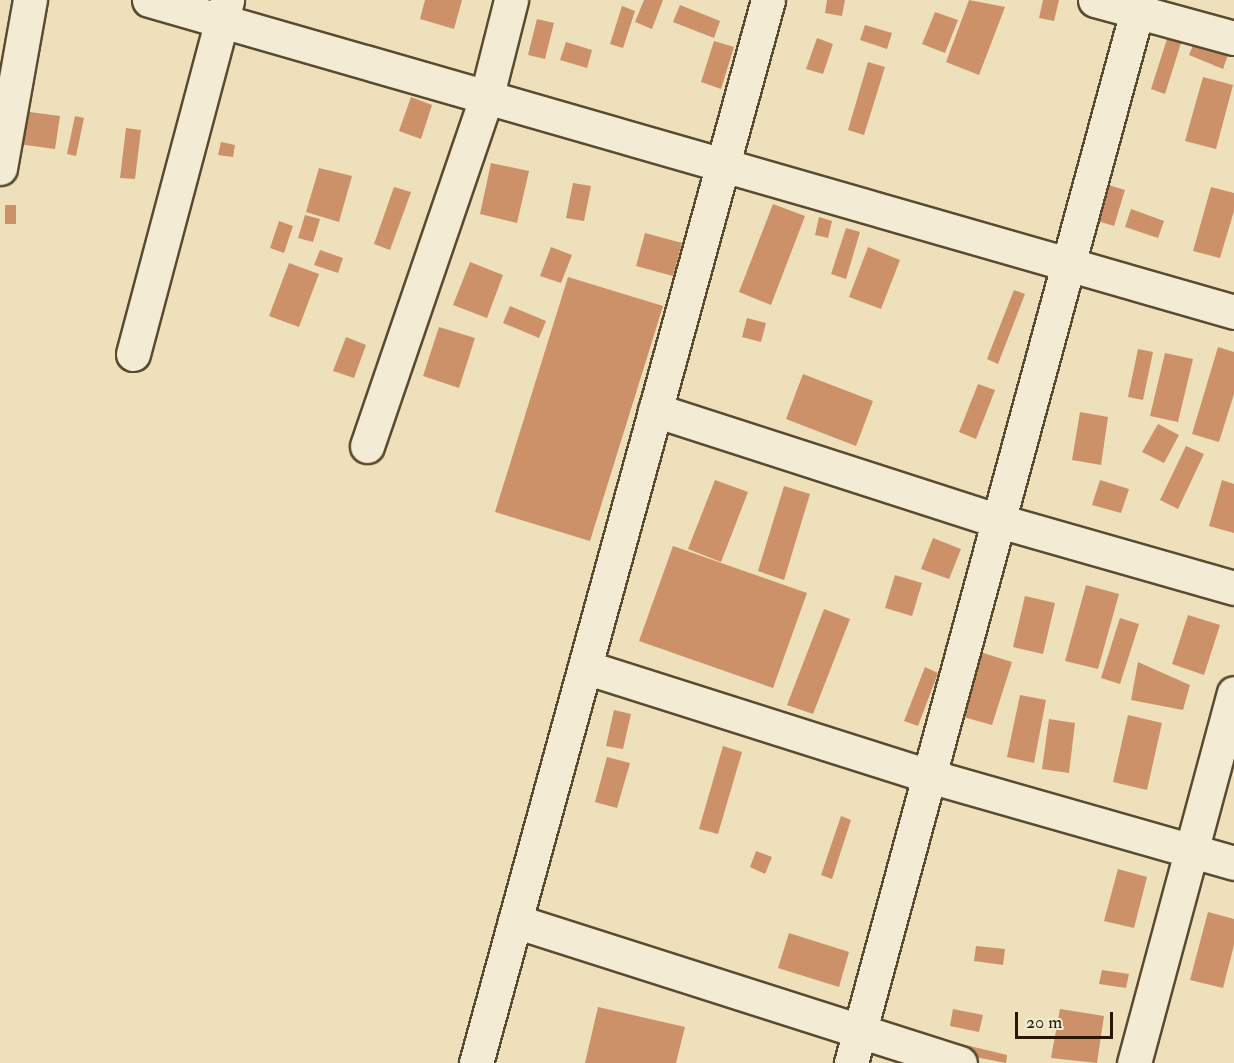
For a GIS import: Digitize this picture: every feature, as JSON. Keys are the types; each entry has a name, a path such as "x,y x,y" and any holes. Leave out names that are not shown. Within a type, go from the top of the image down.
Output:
{"street":[{"path":"0,168 30,0"},
{"path":"149,0 225,10 487,95 723,162 1068,266 1234,312"},
{"path":"367,446 487,95 511,0"},
{"path":"476,1063 768,0"},
{"path":"1095,0 1138,6 1234,38"},
{"path":"855,1048 1138,6"},
{"path":"133,354 225,10"},
{"path":"655,410 999,521 1234,588"},
{"path":"585,667 929,776 1234,863"},
{"path":"1134,1063 1234,693"},
{"path":"515,921 855,1048 960,1063"}],"building":[{"path":"425,0 462,0 454,29 420,19"},
{"path":"644,0 663,0 652,29 635,22"},
{"path":"827,0 845,0 842,16 825,13"},
{"path":"969,0 1005,7 979,75 946,62"},
{"path":"1043,0 1059,0 1054,21 1039,18"},
{"path":"680,5 720,21 714,38 673,22"},
{"path":"622,6 635,11 623,48 610,44"},
{"path":"935,12 958,20 945,53 922,44"},
{"path":"537,19 554,23 545,59 528,55"},
{"path":"865,25 892,33 887,49 860,40"},
{"path":"1199,31 1232,44 1223,69 1189,55"},
{"path":"817,38 833,44 823,74 806,69"},
{"path":"1167,39 1181,43 1165,94 1151,89"},
{"path":"714,41 734,47 721,89 701,82"},
{"path":"566,42 592,50 587,68 560,60"},
{"path":"868,62 885,67 864,135 848,130"},
{"path":"1203,77 1233,85 1216,149 1185,141"},
{"path":"411,97 432,105 421,139 399,131"},
{"path":"22,111 60,116 55,149 18,144"},
{"path":"75,116 84,118 76,156 67,154"},
{"path":"126,128 141,130 135,179 120,178"},
{"path":"221,142 235,145 233,157 218,155"},
{"path":"491,163 529,171 517,223 480,214"},
{"path":"319,168 352,176 339,222 306,212"},
{"path":"573,183 591,186 584,221 566,218"},
{"path":"1105,184 1125,190 1114,226 1094,220"},
{"path":"394,187 411,192 390,250 374,244"},
{"path":"1211,187 1234,193 1234,211 1220,258 1193,251"},
{"path":"773,204 805,216 771,305 739,292"},
{"path":"5,205 16,205 16,224 5,224"},
{"path":"1131,209 1164,221 1158,238 1125,227"},
{"path":"305,215 320,219 313,242 298,238"},
{"path":"819,217 832,221 828,238 815,235"},
{"path":"279,221 293,226 284,253 270,248"},
{"path":"846,228 860,232 846,279 831,274"},
{"path":"645,233 682,243 673,276 636,266"},
{"path":"551,247 572,255 561,283 540,276"},
{"path":"868,247 900,260 881,309 849,297"},
{"path":"320,250 343,258 338,273 314,265"},
{"path":"470,262 503,275 487,318 453,305"},
{"path":"289,263 319,274 299,327 269,316"},
{"path":"568,277 663,306 590,541 495,512"},
{"path":"1014,290 1025,294 998,364 987,359"},
{"path":"510,306 546,321 539,338 503,323"},
{"path":"747,318 766,323 761,342 742,337"},
{"path":"439,327 475,338 459,388 423,376"},
{"path":"346,337 366,345 354,378 333,371"},
{"path":"1218,347 1234,352 1234,394 1219,442 1192,434"},
{"path":"1138,349 1153,352 1143,400 1128,397"},
{"path":"1165,353 1193,359 1178,422 1150,416"},
{"path":"803,374 873,401 856,446 786,419"},
{"path":"978,384 995,390 976,439 959,432"},
{"path":"1080,412 1108,417 1101,465 1072,460"},
{"path":"1158,424 1179,435 1164,463 1142,452"},
{"path":"1186,446 1204,454 1178,509 1160,500"},
{"path":"715,480 748,492 721,562 688,549"},
{"path":"1100,480 1129,489 1121,513 1092,505"},
{"path":"1222,480 1234,484 1234,533 1209,526"},
{"path":"784,486 810,494 784,580 758,571"},
{"path":"933,538 961,549 949,579 921,569"},
{"path":"673,546 807,593 773,688 639,641"},
{"path":"895,575 922,583 912,616 885,608"},
{"path":"1086,585 1119,594 1098,669 1065,661"},
{"path":"1025,596 1055,603 1043,654 1013,647"},
{"path":"824,609 850,619 813,714 787,705"},
{"path":"1188,615 1220,625 1204,675 1172,664"},
{"path":"1120,618 1139,624 1120,684 1101,678"},
{"path":"980,652 1012,662 992,725 960,716"},
{"path":"1138,662 1190,685 1183,710 1131,700"},
{"path":"925,667 938,673 918,726 904,721"},
{"path":"1020,695 1046,700 1034,763 1007,757"},
{"path":"614,710 631,714 623,749 606,746"},
{"path":"1128,715 1162,723 1147,790 1113,782"},
{"path":"1049,719 1075,723 1069,773 1042,769"},
{"path":"723,746 742,752 718,834 699,829"},
{"path":"607,757 630,763 617,808 595,802"},
{"path":"841,816 851,820 832,879 821,875"},
{"path":"756,851 772,857 765,874 750,867"},
{"path":"1118,869 1147,877 1134,928 1104,921"},
{"path":"1208,912 1234,919 1234,945 1223,988 1190,980"},
{"path":"789,933 849,952 839,987 778,968"},
{"path":"976,946 1005,949 1003,965 974,961"},
{"path":"1102,970 1129,974 1126,988 1099,984"},
{"path":"598,1007 685,1027 676,1063 585,1063"},
{"path":"953,1009 983,1015 979,1032 950,1026"},
{"path":"1060,1009 1104,1016 1097,1063 1051,1058"},
{"path":"953,1042 1007,1055 1006,1063 949,1052"}]}
